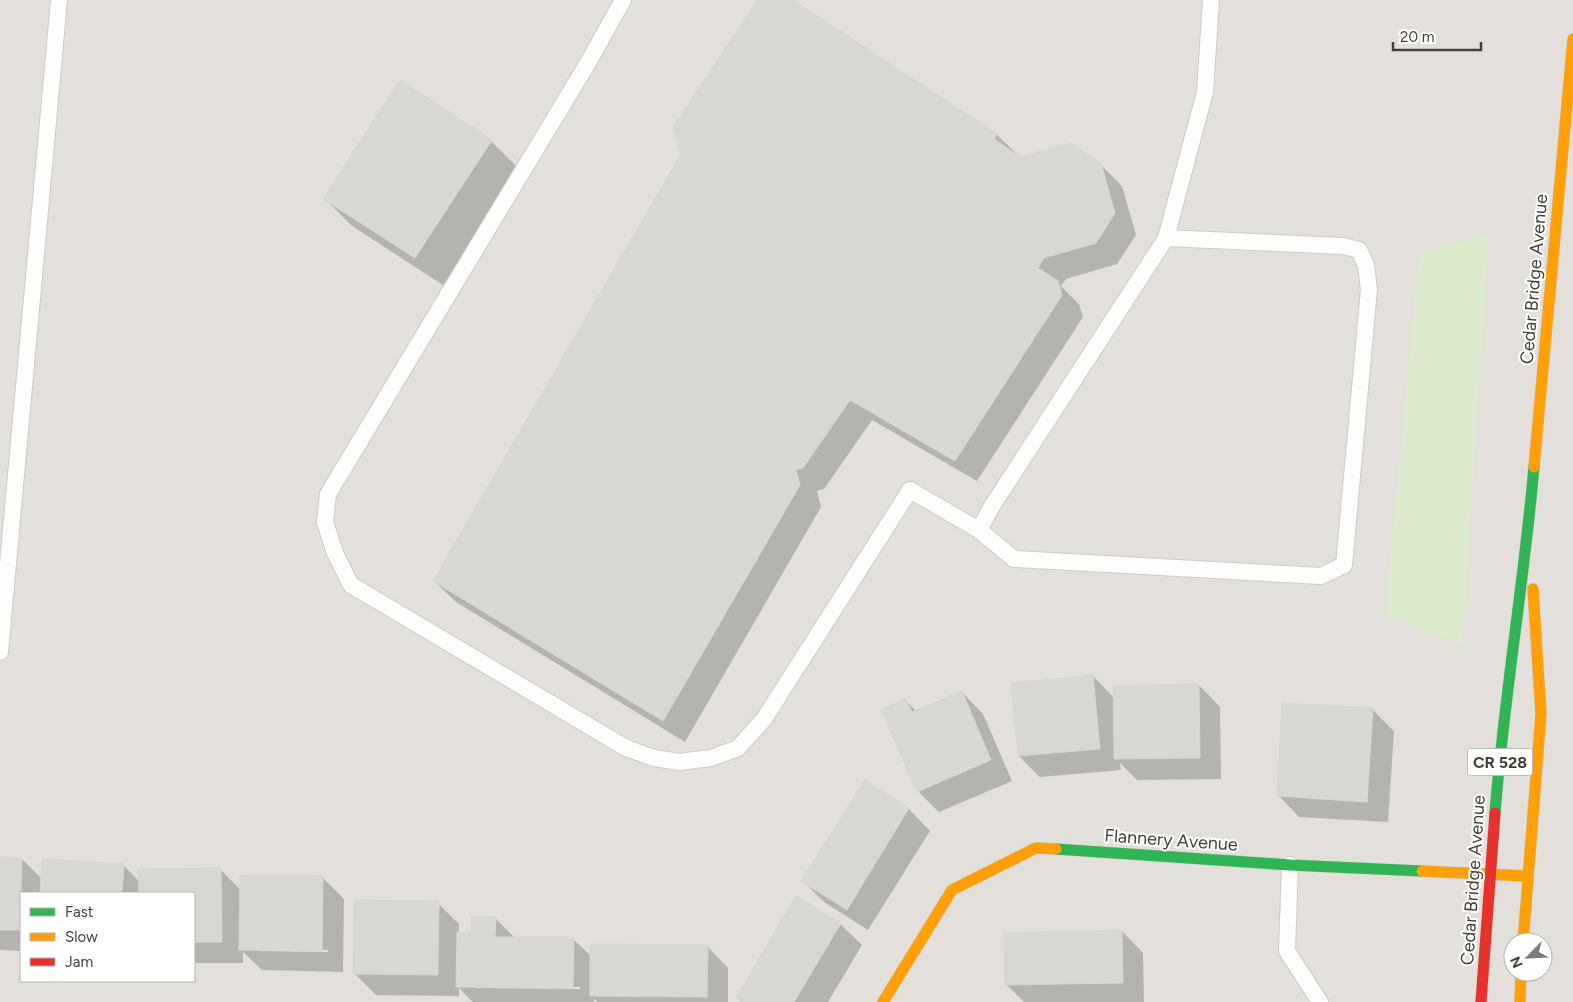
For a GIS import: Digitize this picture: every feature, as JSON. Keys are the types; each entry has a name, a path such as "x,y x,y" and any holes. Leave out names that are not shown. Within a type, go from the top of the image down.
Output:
{"main road":[{"name":"Cedar Bridge Avenue","path":"1481,1002 1500,748 1529,522 1573,39"},
{"name":"Cedar Bridge Avenue","path":"1524,932 1541,714 1529,522"},
{"name":"Flannery Avenue","path":"883,1002 952,890 1036,848 1290,865 1528,876"},
{"path":"1520,1002 1521,982"}],"lane":[{"path":"0,652 59,0"},
{"path":"623,0 589,62 328,494 325,522 335,553 351,585 626,748 654,758 679,762 711,758 738,748 764,719 910,490 979,530 1014,559 1321,576 1344,565 1369,289 1366,265 1359,250 1343,246 1166,238"},
{"path":"979,530 992,506 1166,238 1205,92 1212,0"},
{"path":"1290,865 1286,951 1320,1002"}],"shaded area":[{"path":"0,0 1573,0 1573,1002 0,1002"}],"green space":[{"path":"1489,232 1462,646 1385,614 1419,254"}],"building":[{"path":"757,0 793,0 997,134 994,139 1021,157 1070,143 1101,163 1115,213 1096,243 1044,258 1038,268 1058,281 1062,295 955,461 850,400 803,468 796,470 800,485 663,721 433,581 681,154 673,128"},
{"path":"400,80 492,140 415,258 323,199"},
{"path":"1093,675 1100,749 1018,756 1011,683"},
{"path":"1199,684 1200,758 1114,759 1113,686"},
{"path":"962,691 991,760 917,792 881,709 905,699 912,712"},
{"path":"1282,703 1373,708 1367,802 1277,796"},
{"path":"865,780 909,808 847,910 801,881"},
{"path":"0,857 22,858 20,930 0,930"},
{"path":"42,859 124,864 122,892 40,892"},
{"path":"221,868 222,942 195,942 195,892 139,892 138,869"},
{"path":"240,875 323,876 322,951 239,950"},
{"path":"796,896 841,923 794,1002 742,1002 736,998"},
{"path":"354,900 439,901 438,975 353,974"},
{"path":"471,917 496,917 495,937 574,937 573,988 456,987 457,932 471,932"},
{"path":"1122,930 1123,983 1005,985 1004,933"},
{"path":"590,944 708,945 707,997 590,996"}],"traffic: fast":[{"path":"1495,813 1503,726 1534,467"},
{"path":"1056,849 1290,865 1422,871"}],"traffic: slow":[{"path":"1534,467 1573,39"},
{"path":"1524,932 1541,714 1533,589"},
{"path":"883,1002 952,890 1036,848 1056,849"},
{"path":"1422,871 1528,876"},
{"path":"1520,1002 1521,982"}],"traffic: jam":[{"path":"1481,1002 1495,813"}]}
